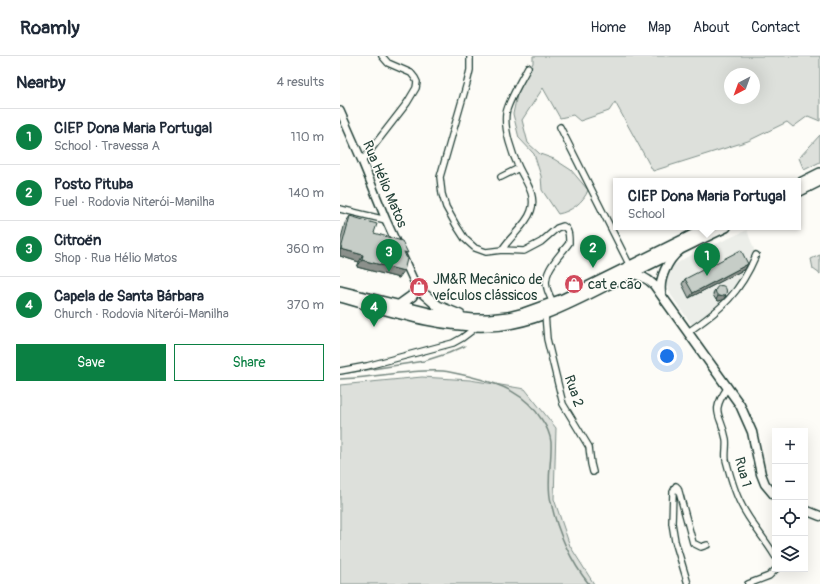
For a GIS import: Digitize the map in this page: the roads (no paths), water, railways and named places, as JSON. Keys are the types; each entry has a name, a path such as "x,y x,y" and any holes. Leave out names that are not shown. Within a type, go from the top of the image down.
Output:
{"highway":[{"path":"801,182 820,173"},
{"path":"801,190 820,181"},
{"path":"340,297 393,312 440,322 515,323 568,305 703,230"},
{"path":"340,291 398,306 476,323 489,319 508,317 524,313 553,303 682,248 720,230"},
{"path":"398,306 412,296 417,288 438,306 476,323"}],"main road":[{"path":"661,292 661,281 667,267 682,248"},
{"path":"630,270 650,280 661,292 728,387 746,416 752,432 761,474 765,484 772,492"},
{"path":"808,511 820,516"}],"street":[{"path":"362,161 407,103 416,88 417,82 411,73 388,63 382,56"},
{"path":"470,56 470,70 467,83 440,178 442,194 446,207 465,239 475,248 486,252 502,250 524,251 541,242 556,228 562,226 568,230 569,243 549,270 546,280 546,288 553,303"},
{"path":"502,250 510,237 523,224 531,211 532,201 530,188 519,168 510,145 506,126 506,114 528,67"},
{"name":"Rua Hélio Matos","path":"340,111 386,220 417,288"},
{"path":"560,127 630,270"},
{"path":"501,177 519,168"},
{"path":"340,209 386,220"},
{"path":"688,332 708,319 729,300 740,286 756,255"},
{"name":"Rua 2","path":"545,314 547,339 563,404 589,447 593,472"},
{"path":"340,371 367,366 453,343 462,338 476,323"},
{"name":"Rua 1","path":"728,387 720,399 717,415 727,441 726,458 735,492 741,505 772,552"},
{"path":"688,584 675,541 672,523 673,492 676,486 678,488 693,543 701,547 707,545"},
{"path":"748,584 769,576 774,572"}],"waterway":[{"path":"340,374 424,361 465,346"},
{"path":"340,379 404,372 443,371 493,383 512,391 528,403 536,411 550,436 551,450 549,487 557,524 576,566 589,584"}],"place":[{"name":"Posto Pituba","path":"593,268"},
{"name":"Citroën","path":"389,272"},
{"name":"CIEP Dona Maria Portugal","path":"707,276"},
{"name":"cat e cão","path":"574,284"},
{"name":"JM&R Mecânico de veículos clássicos","path":"419,287"},
{"name":"Capela de Santa Bárbara","path":"374,327"}]}
